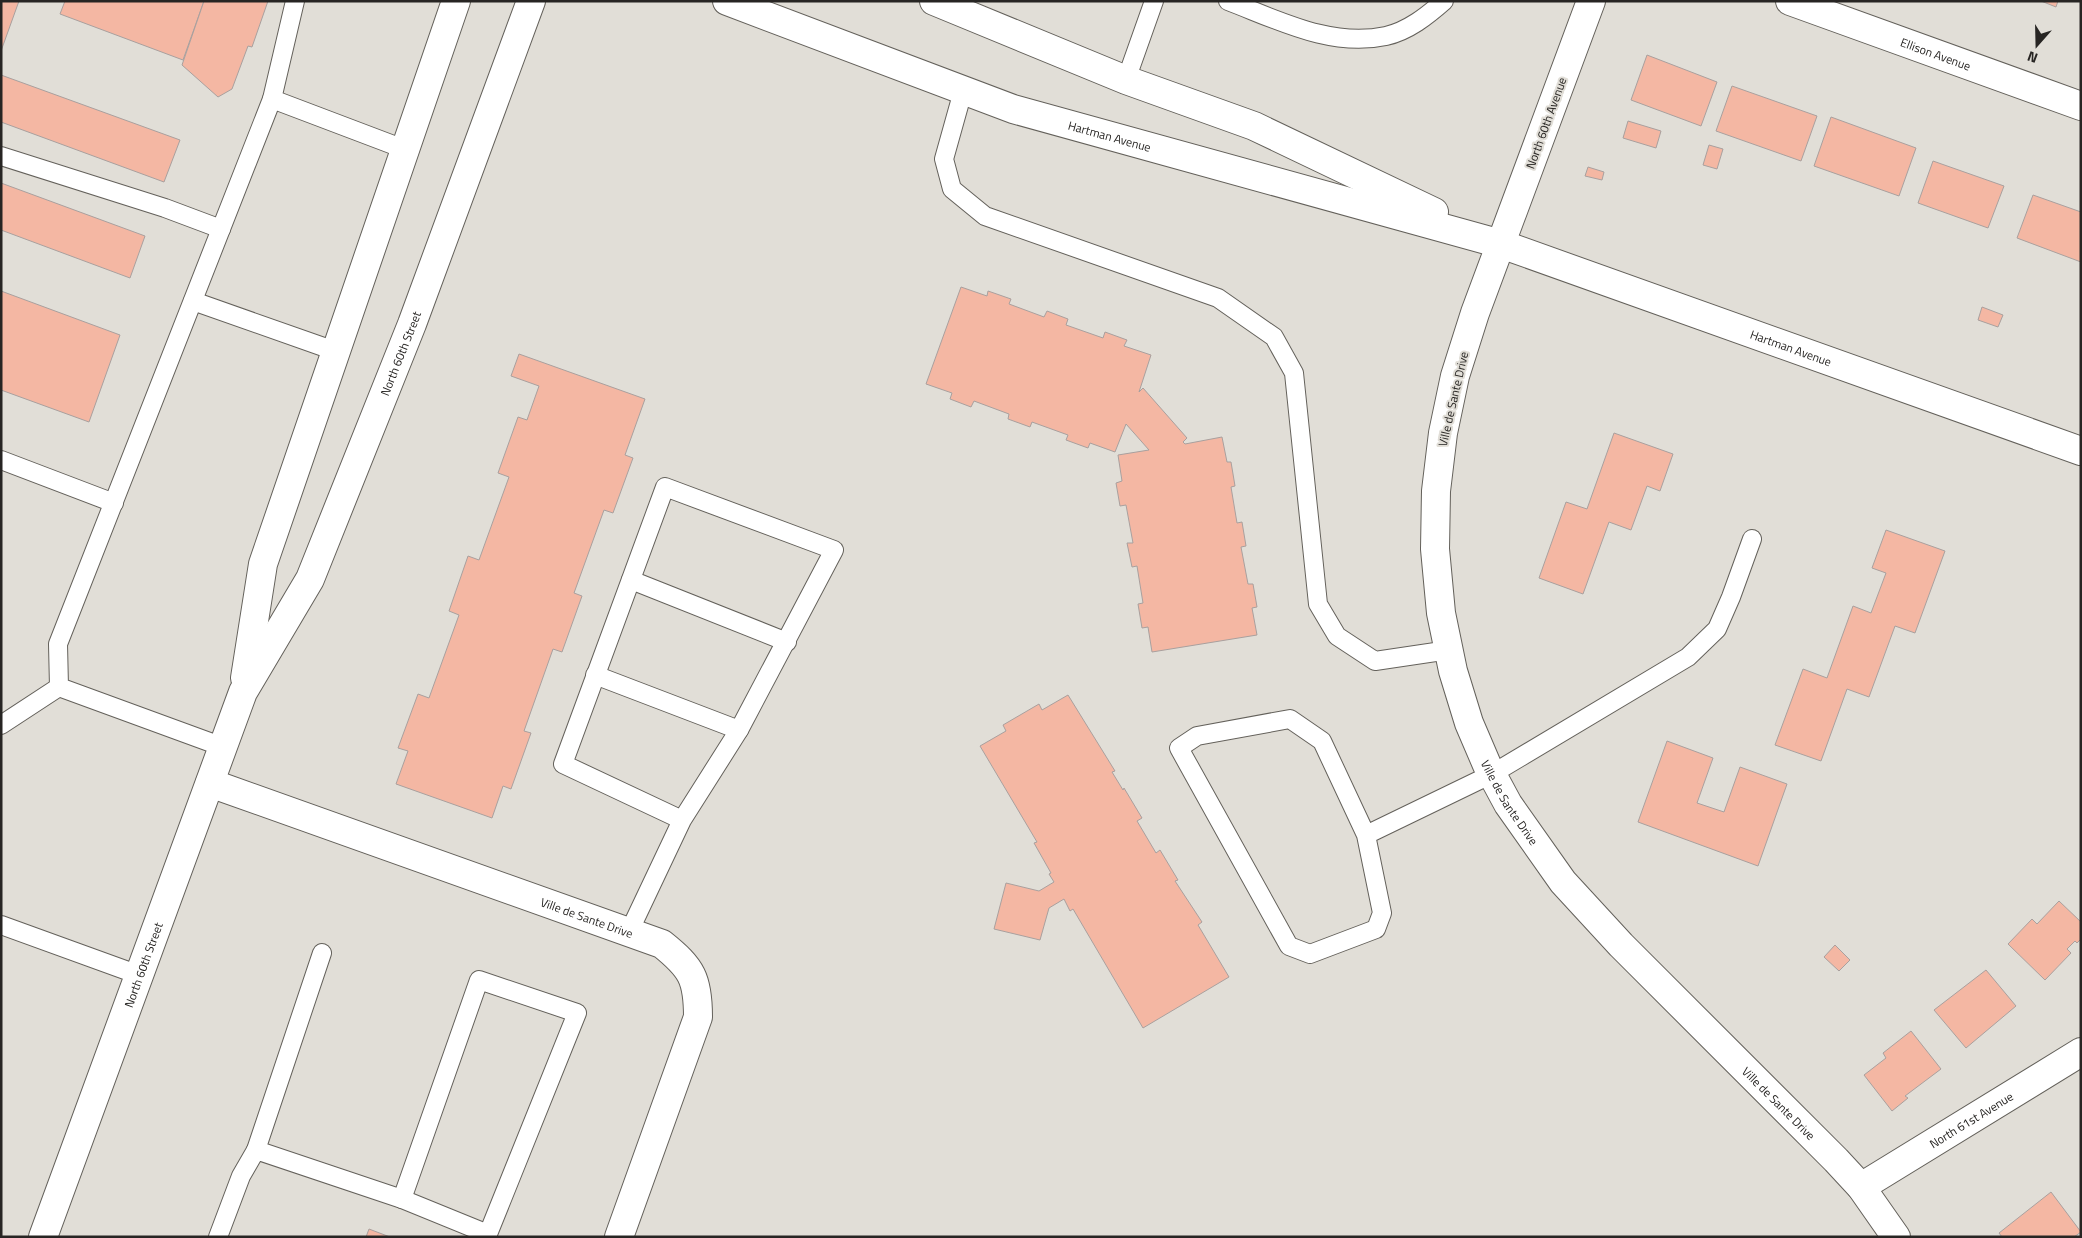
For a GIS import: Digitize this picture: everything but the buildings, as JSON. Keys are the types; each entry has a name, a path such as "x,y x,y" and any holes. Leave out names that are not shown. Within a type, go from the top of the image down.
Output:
{"main road":[{"name":"North 60th Street","path":"243,692 263,564 456,1"},
{"name":"North 60th Street","path":"43,1237 243,692 310,579 412,324 531,1"},
{"name":"Hartman Avenue","path":"727,1 1013,109 1501,244 2081,451"},
{"name":"Hartman Avenue","path":"934,1 1126,80 1254,126 1501,244"},
{"name":"North 60th Avenue","path":"1501,244 1591,1"},
{"name":"Ellison Avenue","path":"1790,1 2081,106"},
{"name":"Ville de Sante Drive","path":"1501,244 1475,314 1456,376 1442,443 1436,491 1435,549 1441,614 1469,724 1508,804 1563,882 1621,945 1836,1160 1861,1188 1896,1237"},
{"name":"Ville de Sante Drive","path":"210,782 662,944 682,959 698,992 698,1017 619,1237"},
{"name":"North 61st Avenue","path":"1861,1188 2081,1052"}],"lane":[{"path":"58,687 58,644 272,100 295,1"},
{"path":"1126,80 1154,1"},
{"path":"1228,1 1317,34 1356,40 1387,36 1408,28 1427,16 1444,1"},
{"path":"963,91 944,159 952,189 985,216 1218,298 1274,337 1294,373 1318,604 1337,636 1375,661 1449,650"},
{"path":"272,100 404,149"},
{"path":"1,156 165,208 221,229"},
{"path":"193,301 335,350"},
{"path":"1,460 114,503"},
{"path":"629,932 682,820 739,730 834,550 666,487 563,764 682,820"},
{"path":"1366,835 1492,774 1688,657 1717,628 1731,597 1752,539"},
{"path":"631,580 787,642"},
{"path":"595,675 739,730"},
{"path":"1,725 58,687"},
{"path":"58,687 223,747"},
{"path":"1290,719 1322,740 1366,835 1382,913 1376,929 1310,954 1289,946 1179,748 1197,736 1290,719"},
{"path":"1,925 139,975"},
{"path":"218,1237 241,1176 256,1150 322,953"},
{"path":"256,1150 402,1200 488,1235 577,1013 479,980 402,1200"}]}
